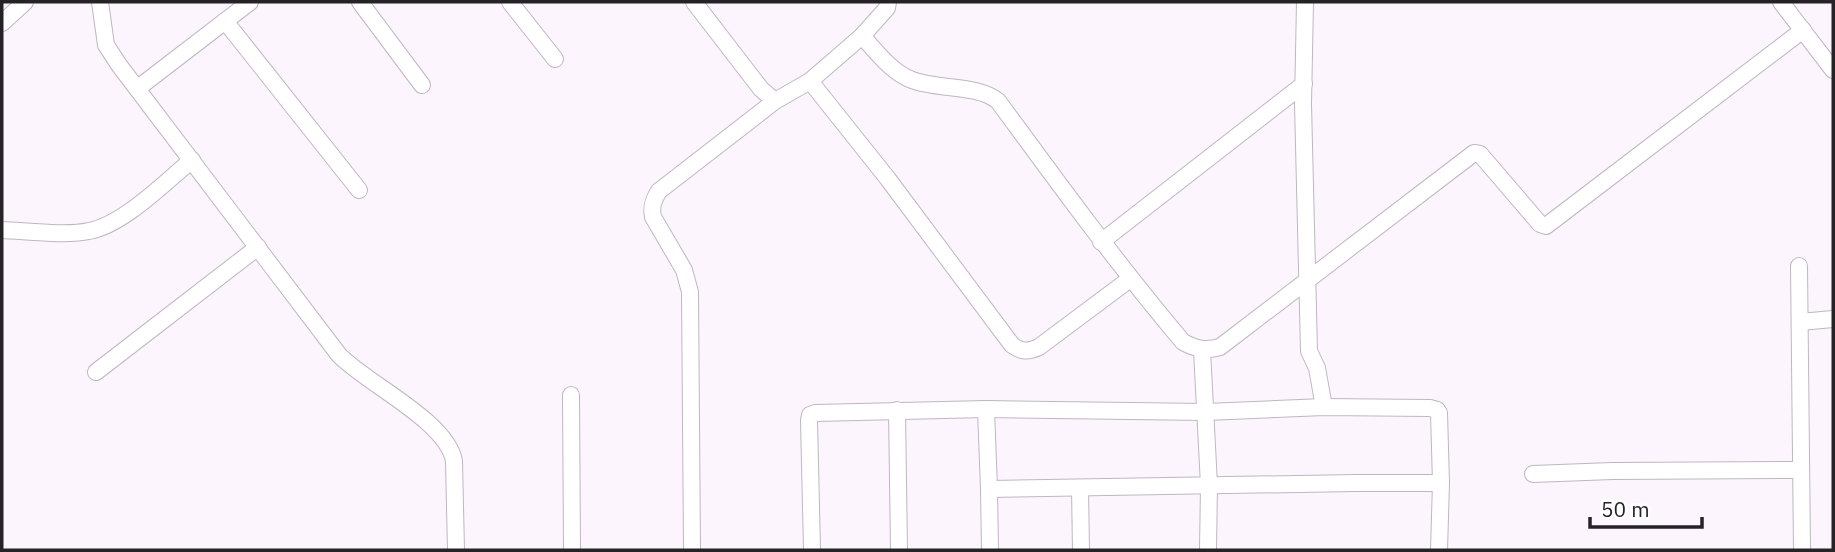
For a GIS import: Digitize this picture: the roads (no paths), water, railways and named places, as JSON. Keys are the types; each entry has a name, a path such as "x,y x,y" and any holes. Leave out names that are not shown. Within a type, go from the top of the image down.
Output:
{"street":[{"path":"2,23 26,2"},
{"path":"100,2 106,46 339,355 426,420 450,448 454,461 456,550"},
{"path":"138,88 250,2"},
{"path":"360,2 422,85"},
{"path":"510,2 555,59"},
{"path":"694,2 761,89 775,101"},
{"path":"692,550 690,292 684,270 653,217 652,204 659,191 775,101 810,81 862,36 887,8 888,2"},
{"path":"1305,2 1309,351 1317,369 1324,407"},
{"path":"1781,2 1833,70"},
{"path":"225,21 359,190"},
{"path":"862,36 891,67 908,78 986,93 998,101 1130,279 1183,342 1202,350 1220,347 1474,153 1480,155 1540,224 1546,226 1803,30"},
{"path":"810,81 888,179 1012,345 1018,349 1031,351 1039,347 1130,279"},
{"path":"1101,242 1304,84"},
{"path":"2,230 77,232 103,227 126,214 192,160"},
{"path":"96,372 258,247"},
{"path":"1799,266 1802,550"},
{"path":"1800,322 1833,319"},
{"path":"1202,350 1209,485 1208,550"},
{"path":"571,396 572,550"},
{"path":"812,550 809,417 815,413 986,409 1206,412 1324,407 1437,410 1441,483 1439,550"},
{"path":"986,409 990,550"},
{"path":"897,410 899,550"},
{"path":"1534,474 1801,470"},
{"path":"989,489 1356,482 1441,483"},
{"path":"1080,488 1081,550"}]}
